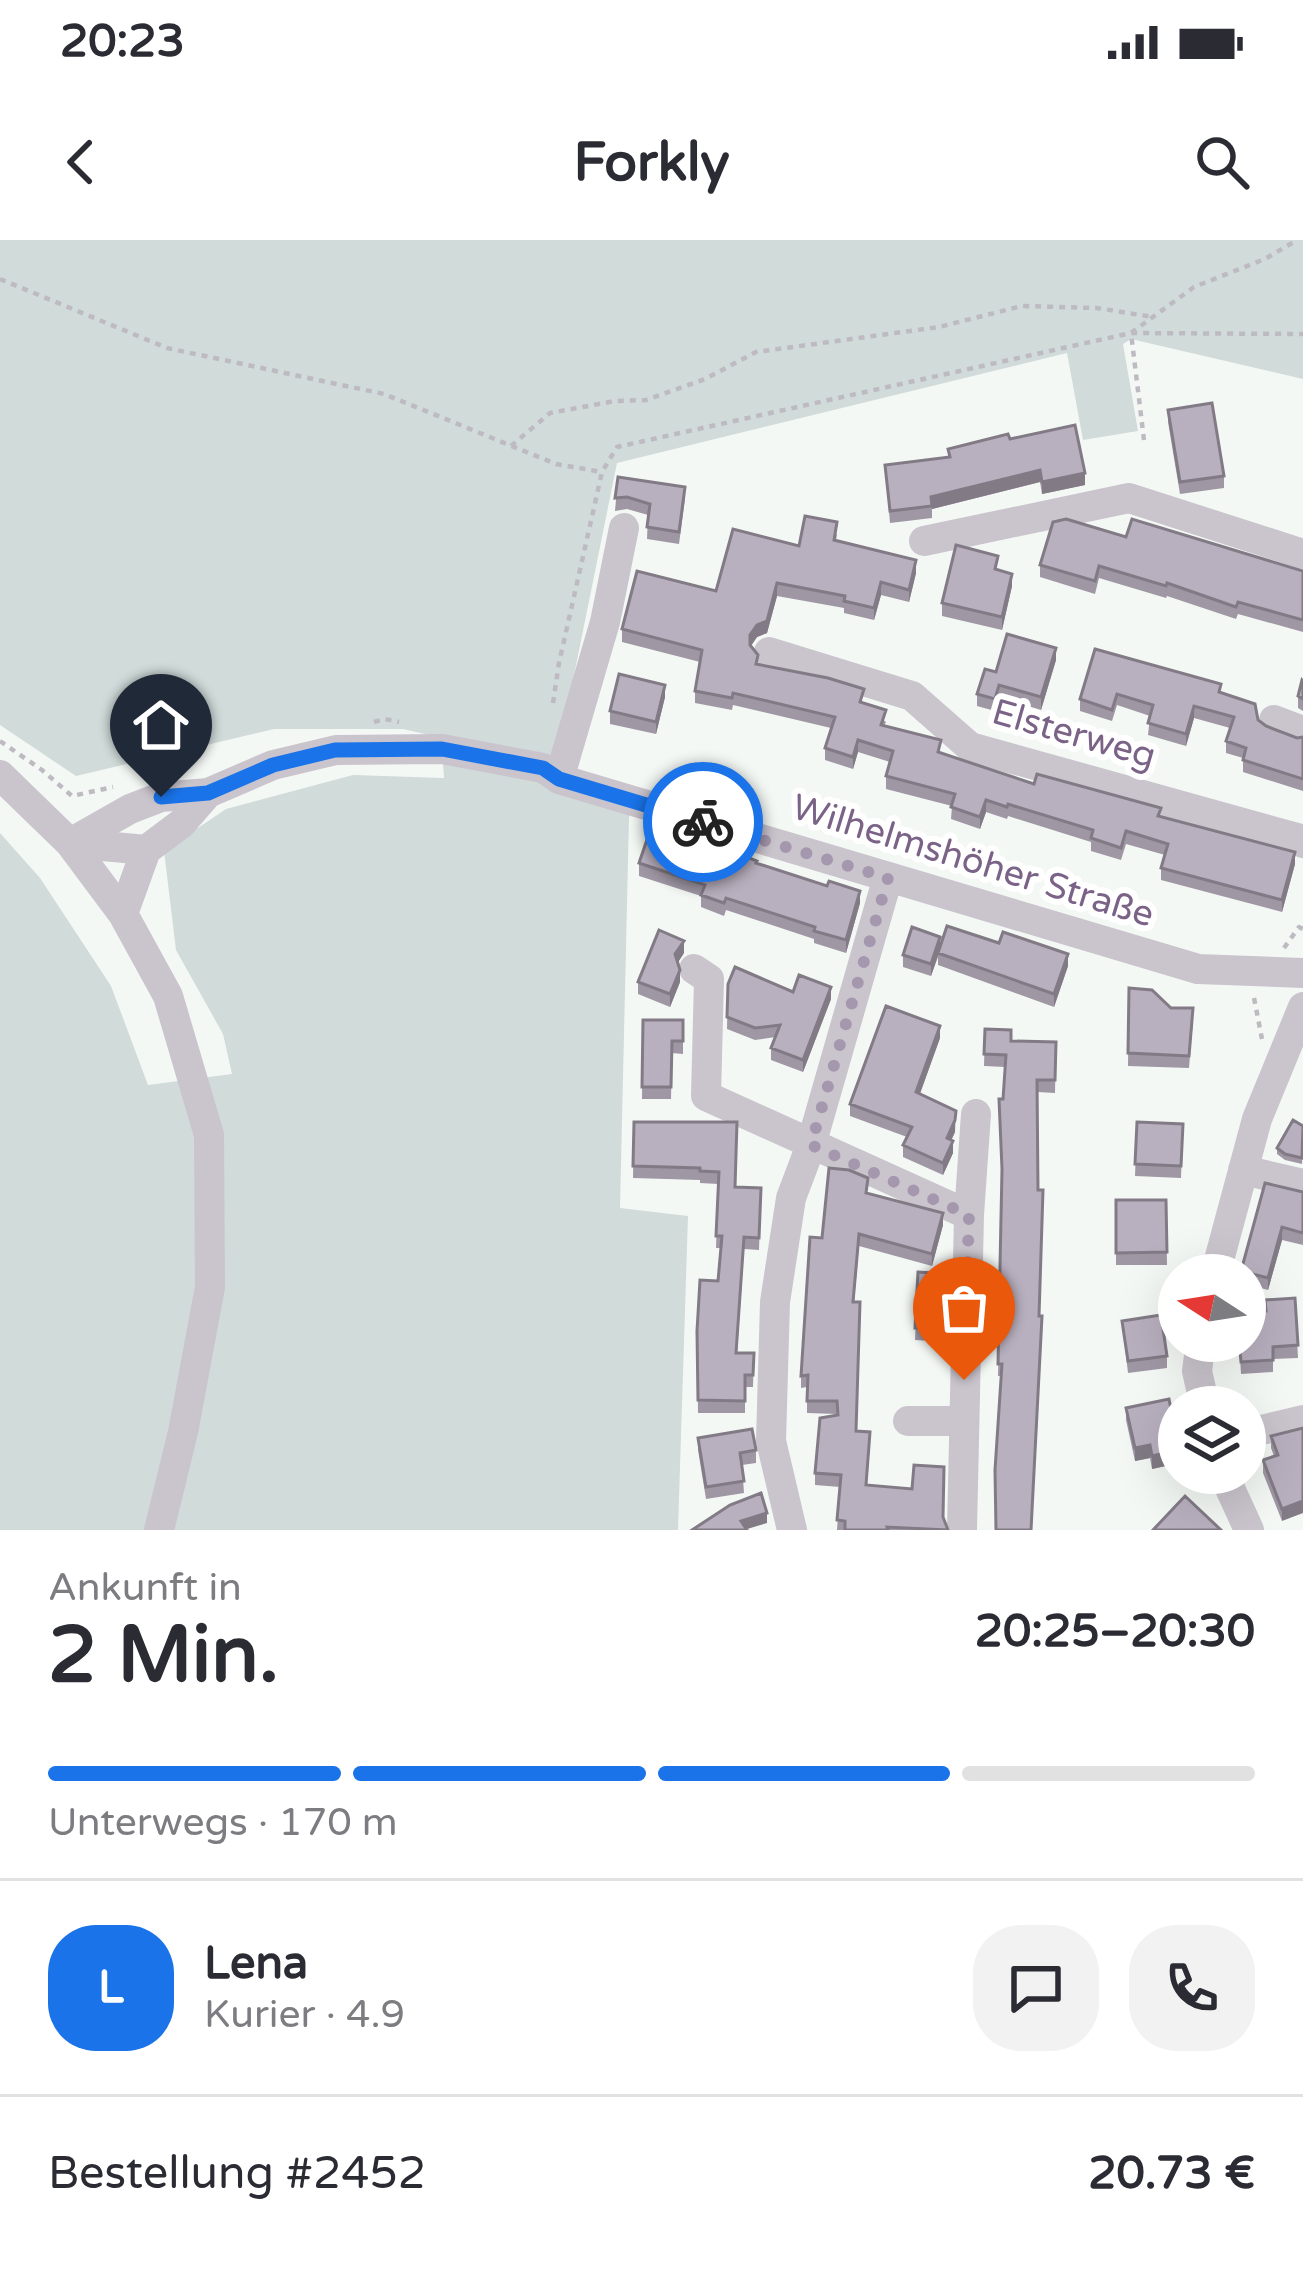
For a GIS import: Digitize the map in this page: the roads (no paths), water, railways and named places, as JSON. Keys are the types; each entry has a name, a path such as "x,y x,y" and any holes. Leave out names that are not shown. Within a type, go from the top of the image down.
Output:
{"street":[{"path":"924,541 1129,498 1303,554"},
{"path":"559,779 605,622 624,528"},
{"name":"Elsterweg","path":"769,652 912,696 970,747 1303,842"},
{"name":"Wilhelmshöher Straße","path":"70,843 161,797 208,793 273,765 335,750 442,749 543,768 559,779 1198,969 1303,973"},
{"path":"0,775 70,843 123,914 168,997 209,1135 210,1287 159,1530"},
{"name":"Wilhelmshöher Straße","path":"146,850 182,823 208,793"},
{"path":"70,843 146,850 123,914"},
{"path":"792,1530 771,1441 775,1302 790,1198 811,1145 888,878"},
{"path":"694,969 709,979 706,1096 969,1215"},
{"path":"1221,1254 1257,1119 1303,1007"},
{"path":"962,1530 962,1421 976,1114"},
{"path":"1243,1170 1303,1184"},
{"path":"1266,1429 1303,1420"},
{"path":"908,1421 962,1421"},
{"path":"1233,1494 1249,1530"}]}
